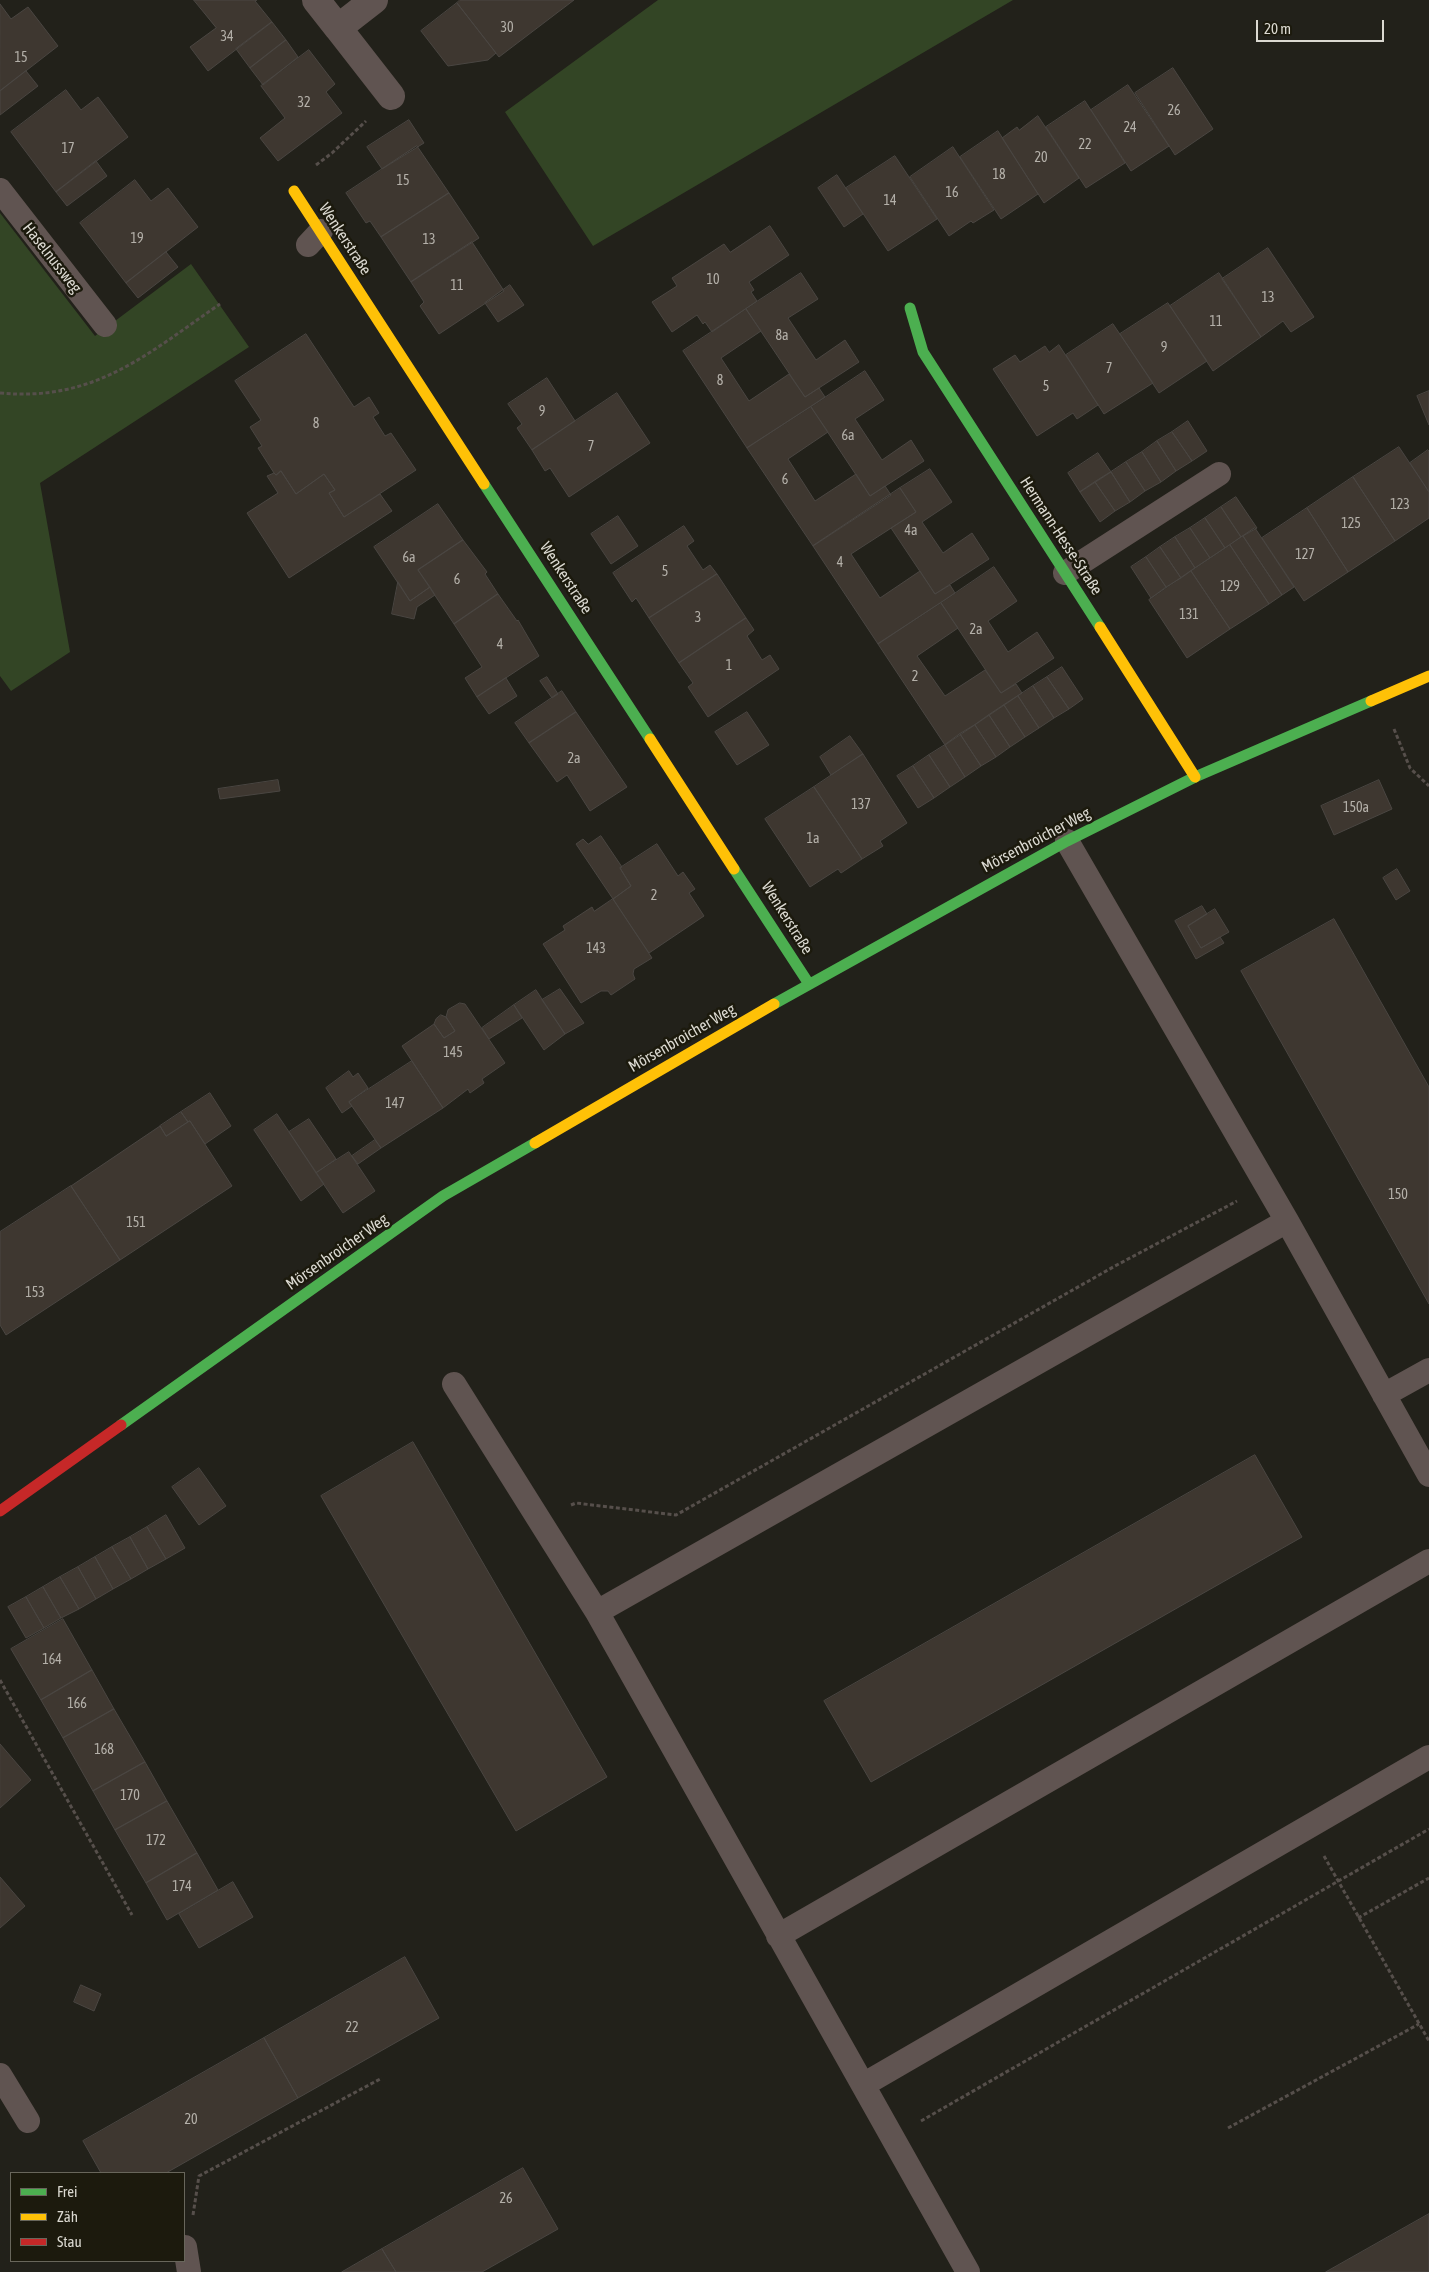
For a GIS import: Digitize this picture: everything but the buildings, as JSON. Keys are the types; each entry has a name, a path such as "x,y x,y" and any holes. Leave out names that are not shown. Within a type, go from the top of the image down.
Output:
{"street":[{"path":"316,0 391,96"},
{"path":"338,28 374,0"},
{"name":"Wenkerstraße","path":"294,191 314,238 809,984"},
{"name":"Hermann-Hesse-Straße","path":"910,308 923,352 1195,777"},
{"name":"Mörsenbroicher Weg","path":"0,1511 443,1196 809,984 1068,841 1195,777 1429,676"}],"lane":[{"name":"Haselnussweg","path":"0,190 105,325"},
{"path":"1065,574 1219,474"},
{"path":"1068,841 1287,1221 1429,1475"},
{"path":"597,1612 1287,1221"},
{"path":"1384,1395 1429,1370"},
{"path":"454,1384 597,1612 968,2272"},
{"path":"778,1936 1429,1561"},
{"path":"863,2085 1429,1757"},
{"path":"0,2075 28,2121"},
{"path":"189,2236 189,2272"}],"path":[{"path":"294,191 294,181 332,153 391,96"},
{"path":"0,393 24,395 59,393 102,380 140,360 220,304"},
{"path":"1380,696 1410,768 1429,786"},
{"path":"537,1516 576,1503 676,1515 1107,1271 1266,1186"},
{"path":"0,1680 132,1915"},
{"path":"1308,1827 1429,2040"},
{"path":"893,2138 1429,1829"},
{"path":"1358,1918 1429,1878"},
{"path":"1228,2128 1419,2024"},
{"path":"189,2236 199,2176 382,2078"}],"green space":[{"path":"658,0 1013,0 593,246 505,112"},
{"path":"0,213 95,336 191,264 249,347 40,483 70,652 11,691 0,676"}],"traffic: fast":[{"path":"910,308 923,352 1100,627"},
{"path":"484,484 650,739"},
{"path":"774,1004 1067,841 1195,777 1371,701"},
{"path":"734,869 809,984"},
{"path":"121,1425 443,1196 535,1143"}],"traffic: slow":[{"path":"294,191 484,484"},
{"path":"1100,627 1195,777"},
{"path":"1371,701 1429,676"},
{"path":"650,739 734,869"},
{"path":"535,1143 774,1004"}],"traffic: jam":[{"path":"0,1511 121,1425"}]}
